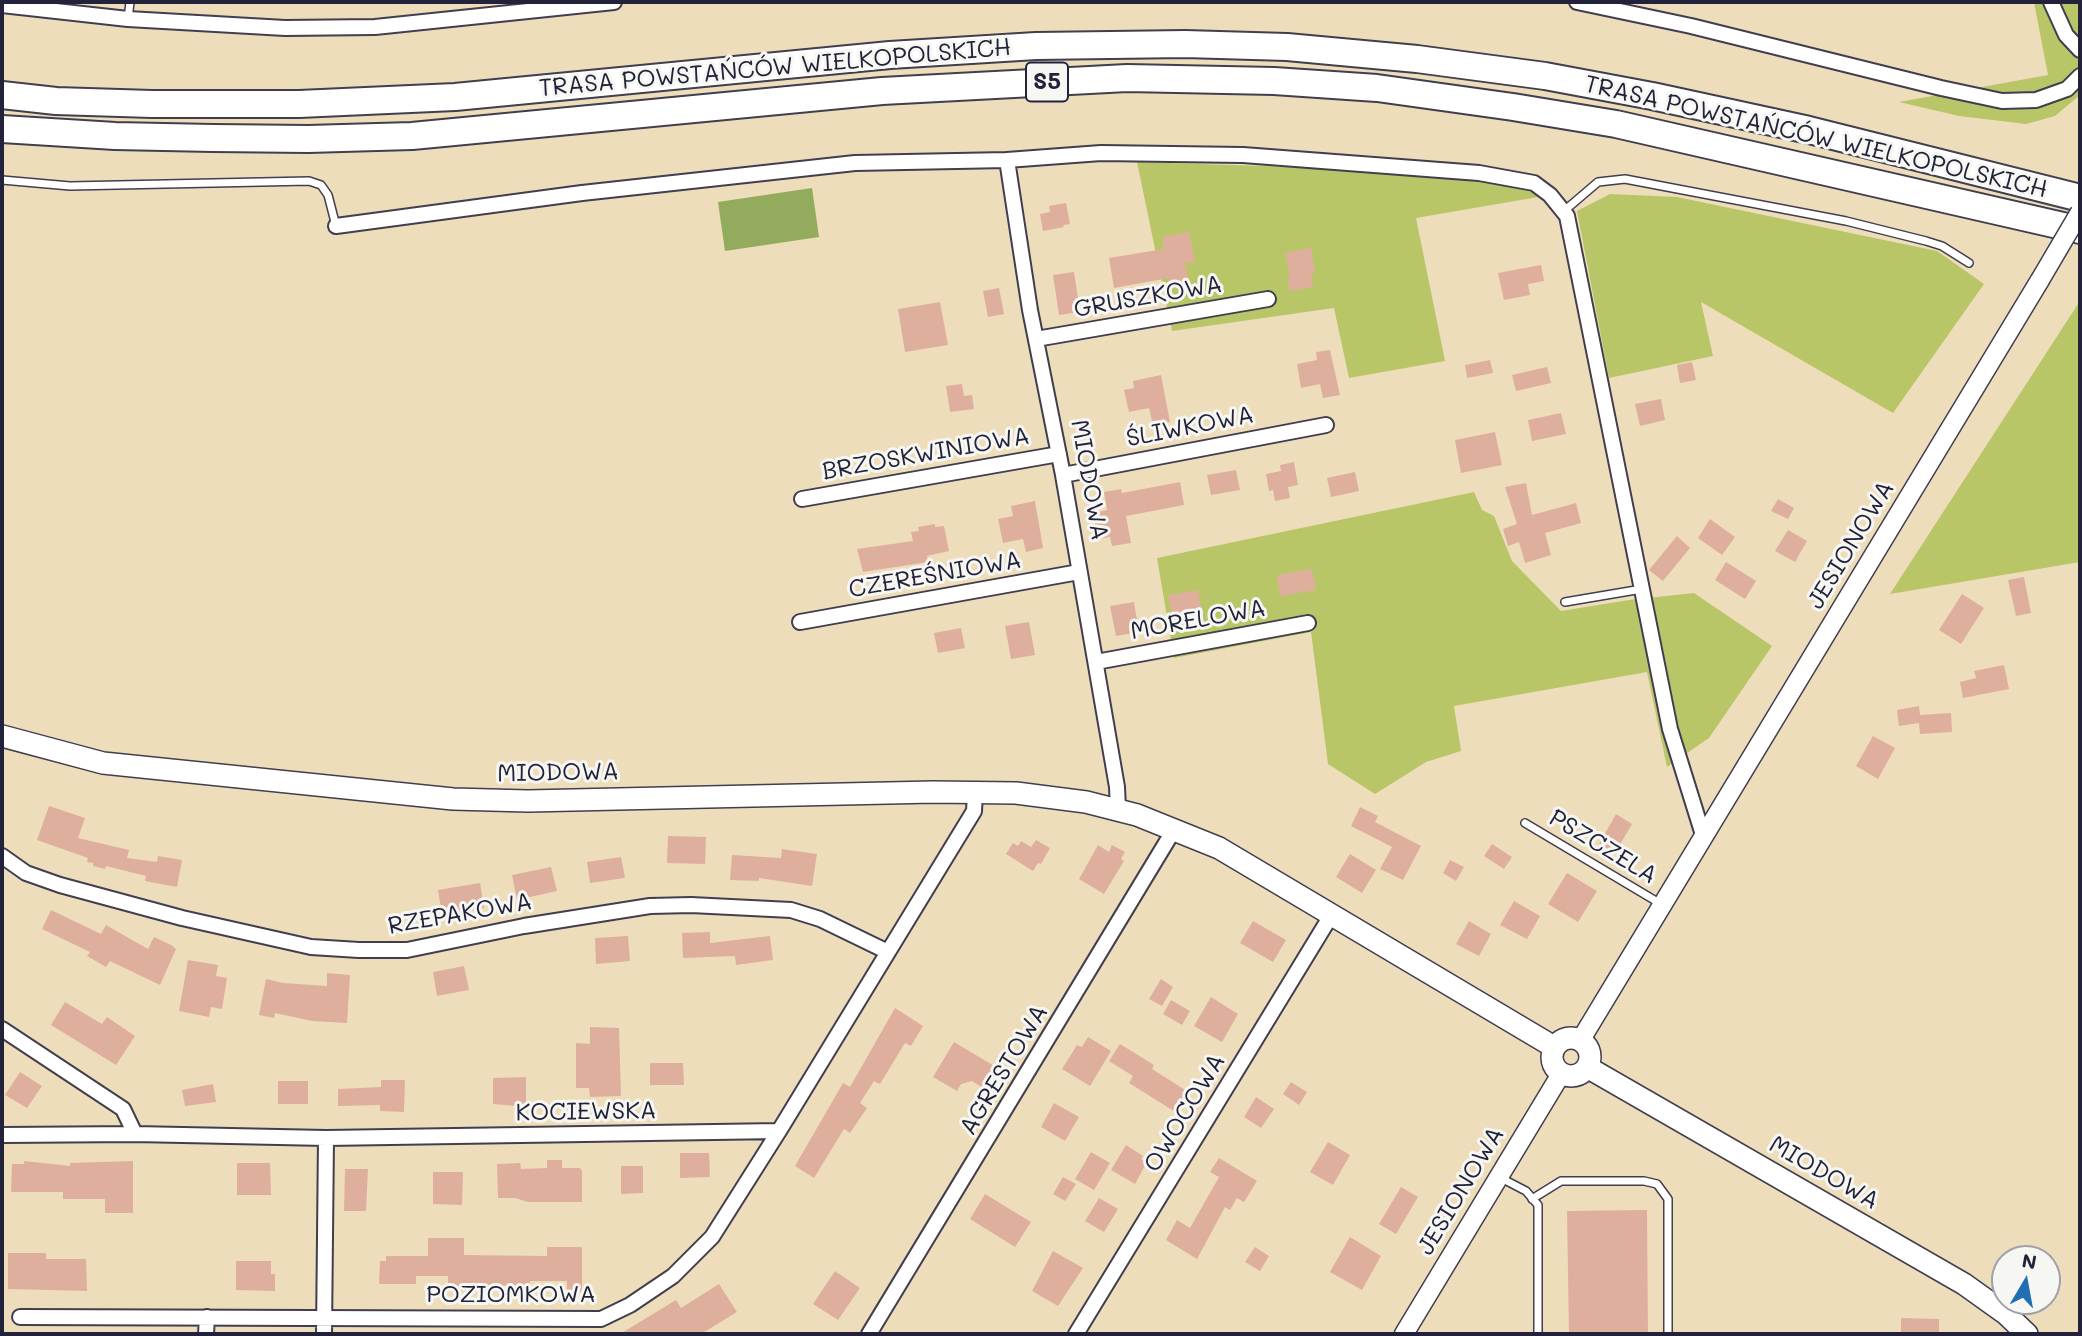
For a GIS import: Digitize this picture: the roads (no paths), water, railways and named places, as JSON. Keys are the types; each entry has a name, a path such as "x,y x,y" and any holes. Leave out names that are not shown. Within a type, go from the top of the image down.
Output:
{"highway":[{"name":"TRASA POWSTAŃCÓW WIELKOPOLSKICH","path":"2,95 56,101 138,104 299,104 455,97 890,55 1037,46 1185,44 1287,47 1417,59 1545,76 1652,96 1809,130 2080,198"},
{"name":"TRASA POWSTAŃCÓW WIELKOPOLSKICH","path":"2,129 115,136 213,138 399,136 552,124 882,91 1127,78 1274,81 1377,88 1616,124 2080,230"}],"main road":[{"name":"MIODOWA","path":"2,736 103,762 453,799 528,802 933,792 1016,793 1064,798 1118,809 1175,828 1219,848 1554,1047"},
{"path":"1566,1039 1580,1041 1589,1052 1587,1067 1576,1076 1561,1074 1552,1062 1554,1047 1566,1039"},
{"name":"MIODOWA","path":"1587,1067 1964,1284 2006,1314 2027,1334"}],"street":[{"path":"2,5 43,6 128,19 285,27 375,27 614,2"},
{"path":"1577,2 1665,19 1941,89 2002,101 2036,100 2067,89 2080,76"},
{"path":"2051,2 2066,35 2080,50"},
{"path":"336,226 582,193 855,163 1007,160 1101,153 1243,155 1479,173 1534,183 1550,195 1565,214 1670,729 1703,835"},
{"name":"MIODOWA","path":"1007,160 1036,339 1096,662 1117,787 1118,809"},
{"name":"JESIONOWA","path":"1580,1041 2080,212"},
{"name":"GRUSZKOWA","path":"1036,339 1268,299"},
{"name":"ŚLIWKOWA","path":"1063,475 1326,425"},
{"name":"BRZOSKWINIOWA","path":"802,499 1059,454"},
{"name":"CZEREŚNIOWA","path":"800,622 1079,572"},
{"name":"MORELOWA","path":"1096,662 1308,623"},
{"path":"779,1131 974,811 975,793"},
{"name":"AGRESTOWA","path":"869,1334 1175,828"},
{"name":"RZEPAKOWA","path":"2,856 26,873 60,885 182,918 311,947 407,950 524,926 649,906 691,905 790,910 820,919 888,953"},
{"name":"OWOCOWA","path":"1076,1334 1332,914"},
{"path":"2,1029 123,1110 135,1134"},
{"name":"JESIONOWA","path":"1404,1334 1561,1074"},
{"name":"KOCIEWSKA","path":"2,1135 135,1134 326,1138 779,1131"},
{"name":"POZIOMKOWA","path":"20,1317 601,1319 614,1314 673,1276 712,1237 779,1131"},
{"path":"324,1334 326,1138"},
{"path":"206,1334 207,1317"}],"lane":[{"path":"128,19 130,2"},
{"path":"1565,214 1598,182 1625,179 1913,237 1942,246 1969,263"},
{"path":"2,180 70,187 309,181 321,185 328,195 336,226"},
{"path":"1565,603 1642,589"},
{"name":"PSZCZELA","path":"1525,823 1662,904"},
{"path":"1498,1177 1526,1191 1538,1205 1538,1334"},
{"path":"1532,1199 1561,1181 1644,1181 1657,1184 1668,1199 1668,1334"}]}
